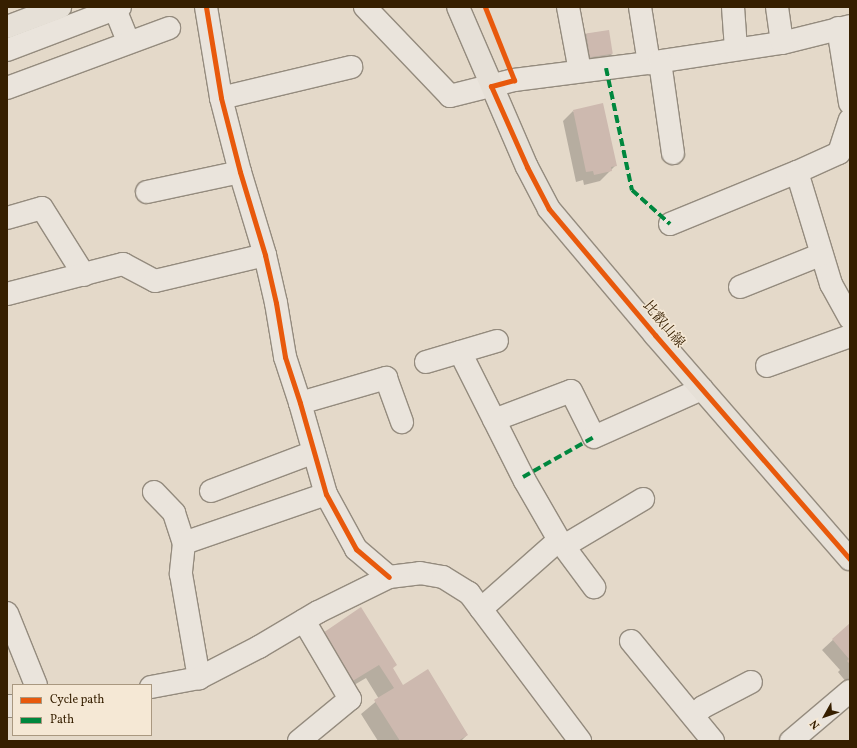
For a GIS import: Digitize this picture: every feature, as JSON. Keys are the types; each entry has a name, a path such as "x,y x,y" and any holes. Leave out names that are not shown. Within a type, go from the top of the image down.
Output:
{"main road":[{"path":"7,27 60,7"},
{"name":"比叡山線","path":"458,7 527,167 549,209 702,389 850,559"}],"street":[{"path":"206,7 221,98 240,172 265,255 276,303 285,357 326,494 356,549 388,577"},
{"path":"365,7 450,96 514,80 654,62 782,42 844,27 850,103"},
{"path":"568,7 580,71"},
{"path":"640,7 654,62 673,153"},
{"path":"733,7 736,49"},
{"path":"777,7 782,42"},
{"path":"7,50 118,8 128,42"},
{"path":"7,88 169,28"},
{"path":"221,98 351,67"},
{"path":"670,224 798,172 839,153 850,120"},
{"path":"147,192 240,172"},
{"path":"798,172 831,284 850,318"},
{"path":"7,218 42,208 84,274"},
{"path":"740,287 822,254"},
{"path":"7,294 123,264 155,282 265,255"},
{"path":"767,366 850,336"},
{"path":"426,362 497,341"},
{"path":"460,352 525,481 561,543 594,587"},
{"path":"300,403 386,378 402,422"},
{"path":"494,420 571,390 594,437 702,389"},
{"path":"211,491 314,452"},
{"path":"154,492 174,513 184,543 181,574 199,678"},
{"path":"184,543 326,494"},
{"path":"481,609 561,543 643,499"},
{"path":"152,687 199,678 318,612 388,577 420,573 443,577 469,593 580,741"},
{"path":"7,613 36,684"},
{"path":"299,741 350,699 304,621"},
{"path":"631,641 713,741"},
{"path":"693,716 704,707 751,682"},
{"path":"791,741 850,691"}],"building":[{"path":"609,30 613,54 590,57 586,34"},
{"path":"603,103 617,166 611,167 612,171 594,175 593,171 586,172 573,110"},
{"path":"361,607 397,665 393,668 403,685 428,669 468,735 458,741 400,741 374,700 394,688 379,665 351,682 320,635"},
{"path":"850,623 850,664 847,661 849,659 832,639"}],"marked path":[{"path":"606,68 632,190 670,224"},
{"path":"523,477 594,437"}],"cycle path":[{"path":"206,7 221,98 240,172 265,255 276,303 285,357 326,494 356,549 389,577"},
{"path":"485,7 514,80 491,86 527,167 549,209 655,335 850,559"}]}
